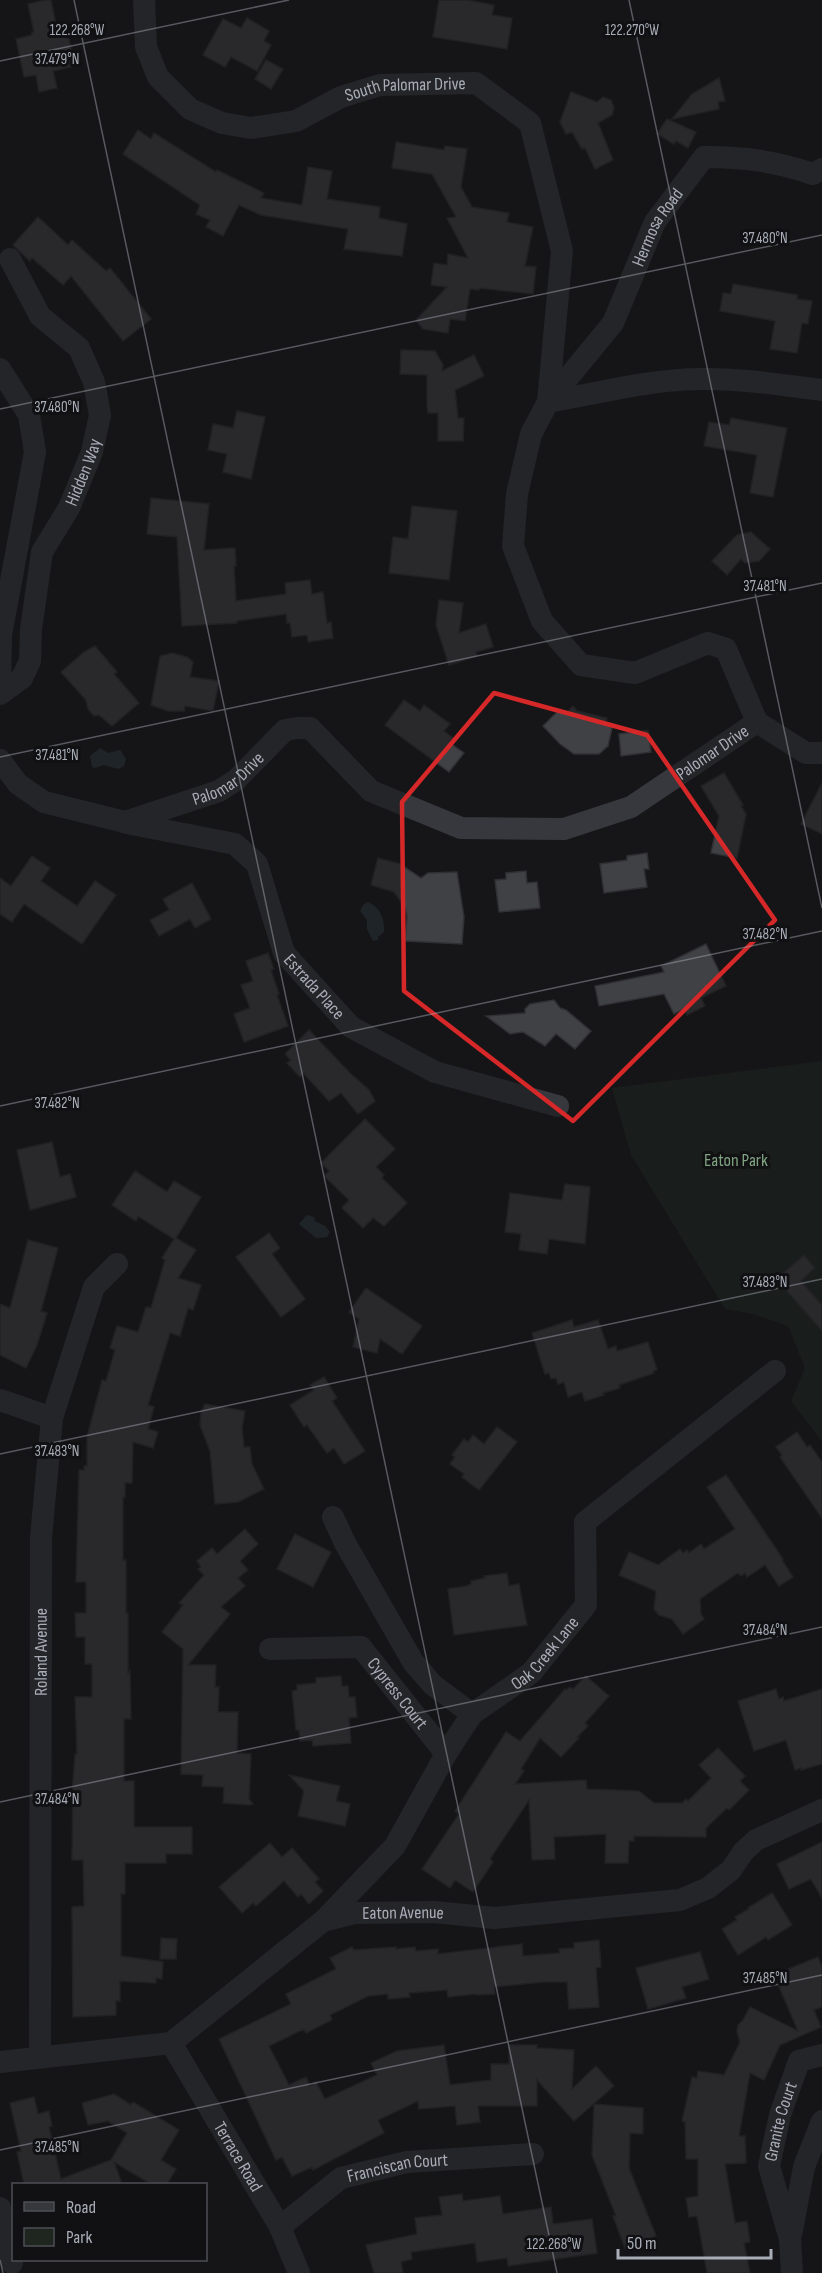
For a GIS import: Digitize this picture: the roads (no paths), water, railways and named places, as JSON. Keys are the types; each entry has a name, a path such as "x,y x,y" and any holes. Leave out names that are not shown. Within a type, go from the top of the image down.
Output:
{"street":[{"name":"South Palomar Drive","path":"144,0 146,47 158,76 190,109 222,123 251,128 296,121 341,97 380,85 476,83 530,123 562,252 548,402"},
{"name":"Hermosa Road","path":"548,402 613,323 655,222 704,157 740,157 782,164 813,174 822,170"},
{"name":"Hidden Way","path":"0,694 22,678 30,661 31,629 42,552 73,499 92,452 100,415 94,382 79,348 40,316 10,259"},
{"path":"0,686 1,635 35,452 29,415 20,398 1,375"},
{"path":"548,402 657,383 696,379 733,379 822,390"},
{"name":"Palomar Drive","path":"125,822 219,791 236,780 285,730 310,728 371,791 461,828 564,830 631,807 757,722 726,649 708,643 635,673 581,665 542,621 513,546 517,494 531,434 548,402"},
{"path":"757,722 806,753 822,753"},
{"path":"0,760 18,783 44,802 125,822"},
{"name":"Estrada Place","path":"125,822 235,844 257,864 284,953 351,1027 435,1072 558,1106"},
{"name":"Roland Avenue","path":"40,2056 41,1538 52,1418 94,1287 117,1264"},
{"name":"Oak Creek Lane","path":"323,1922 395,1846 446,1754 472,1714 531,1673 586,1605 585,1522 775,1371"},
{"path":"0,1400 52,1418"},
{"path":"333,1517 345,1543 413,1662 433,1685 472,1714"},
{"name":"Cypress Court","path":"270,1649 361,1647 446,1754"},
{"name":"Eaton Avenue","path":"171,2043 323,1922 354,1913 434,1912 494,1918 680,1900 708,1888 731,1870 743,1852 756,1840 822,1810"},
{"path":"0,2062 171,2043"},
{"name":"Terrace Road","path":"171,2043 280,2226 299,2273"},
{"name":"Granite Court","path":"792,2273 790,2240 769,2166 780,2115 799,2061 822,2055"},
{"name":"Granite Court","path":"790,2240 804,2167 822,2121"},
{"name":"Franciscan Court","path":"280,2226 341,2178 406,2162 533,2154"},
{"path":"0,2208 12,2263"}],"park label":[{"name":"Eaton Park","path":"736,1160"}]}
